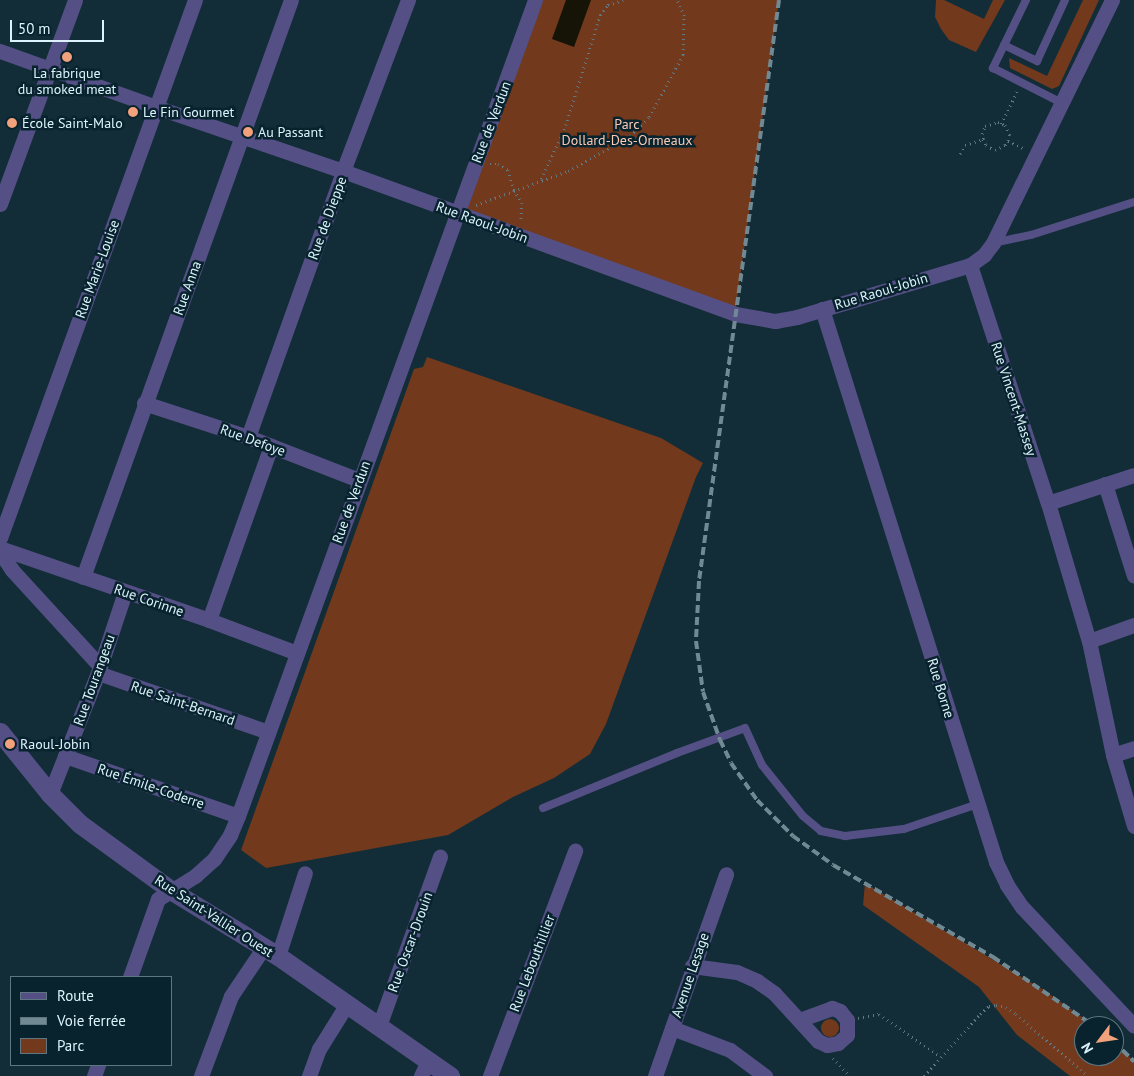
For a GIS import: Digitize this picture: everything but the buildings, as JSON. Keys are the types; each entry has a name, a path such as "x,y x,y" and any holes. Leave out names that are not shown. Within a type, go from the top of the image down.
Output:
{"street":[{"path":"0,204 75,0"},
{"name":"Rue Marie-Louise","path":"0,538 195,0"},
{"name":"Rue Anna","path":"83,577 291,0"},
{"name":"Rue de Dieppe","path":"248,436 343,171 408,0"},
{"name":"Rue de Verdun","path":"130,976 158,899 172,892 214,859 230,835 238,816 535,0"},
{"path":"970,264 984,255 993,243 1112,0"},
{"name":"Rue Raoul-Jobin","path":"0,51 343,171 735,314 775,321 822,309 970,264"},
{"name":"Rue Vincent-Massey","path":"970,264 1048,503 1089,641 1113,755 1134,826"},
{"name":"Rue Borne","path":"822,309 996,862 1007,885 1022,907 1134,1026"},
{"name":"Rue Defoye","path":"144,404 248,436 359,480"},
{"path":"209,620 271,446"},
{"path":"1048,503 1134,476"},
{"path":"1105,484 1134,576"},
{"name":"Rue Corinne","path":"0,548 209,620 297,654"},
{"name":"Rue Saint-Bernard","path":"0,552 12,570 99,669 268,732"},
{"name":"Rue Tourangeau","path":"50,794 99,669 125,592"},
{"path":"1089,641 1134,625"},
{"name":"Rue Saint-Vallier Ouest","path":"0,732 50,794 80,824 172,892 271,951 379,1026 424,1069 450,1076"},
{"path":"1113,755 1134,748"},
{"name":"Rue Émile-Coderre","path":"65,756 238,816"},
{"name":"Rue Lebouthillier","path":"490,1076 575,851"},
{"name":"Rue Oscar-Drouin","path":"379,1026 440,857"},
{"path":"201,1076 231,996 271,951 306,873"},
{"name":"Avenue Lesage","path":"655,1076 692,966 726,874"},
{"path":"692,966 737,972 756,982 774,993 810,1034 827,1045 838,1043 847,1035 847,1020 840,1011 832,1008 799,1020"},
{"path":"309,1076 319,1049 347,1004"},
{"path":"672,1028 730,1050 764,1076"}],"lane":[{"path":"1026,0 993,68 1062,103"},
{"path":"1004,45 1037,61 1065,0"},
{"path":"993,243 1031,235 1134,202"},
{"path":"543,808 677,753 745,728 762,765 803,816 821,831 845,836 904,829 978,804"}],"path":[{"path":"608,0 608,5"},
{"path":"541,180 564,130 600,15 608,5 623,0"},
{"path":"457,214 514,190 568,171 630,136 649,117 683,55 684,16 677,0"},
{"path":"1001,124 1015,96"},
{"path":"998,122 1005,125 1010,135 1005,145 995,150 986,145 983,139 982,134 985,126 998,122"},
{"path":"960,154 966,146 983,139"},
{"path":"1008,141 1036,155"},
{"path":"474,164 498,164 508,170 514,190 522,203 521,222 517,235"},
{"path":"924,1076 980,1014 989,1006 996,1005 1006,1007 1016,1014 1088,1076"},
{"path":"847,1020 879,1014 941,1057"},
{"path":"827,1045 834,1060 850,1076"}],"green space":[{"name":"Parc Dollard-Des-Ormeaux","path":"535,0 779,0 735,314 457,214"},
{"path":"936,0 944,0 984,19 993,0 1005,0 976,52 949,40 935,17"},
{"path":"1083,0 1099,0 1059,86 1052,89 1010,68 1009,58 1047,76"},
{"path":"427,357 661,438 703,463 696,477 606,724 590,754 554,778 513,797 448,835 266,868 241,850 414,369 423,367"},
{"path":"865,883 1042,989 1081,1016 1074,1016 1074,1066 1124,1066 1124,1052 1134,1061 1134,1076 1070,1076 1017,1035 979,987 863,905"},
{"path":"826,1019 834,1019 839,1024 837,1035 826,1037 821,1032 821,1024"}],"shaded area":[{"path":"566,0 591,0 574,47 552,39"}],"railway":[{"path":"779,0 699,581 696,641 703,692 720,740 731,763 757,800 793,836 833,865 993,957 1079,1016"},
{"path":"1124,1052 1134,1061"}],"place":[{"name":"La fabrique du smoked meat","path":"67,57"},
{"name":"Le Fin Gourmet","path":"133,112"},
{"name":"École Saint-Malo","path":"12,123"},
{"name":"Au Passant","path":"248,132"},
{"name":"Raoul-Jobin","path":"10,744"}]}
